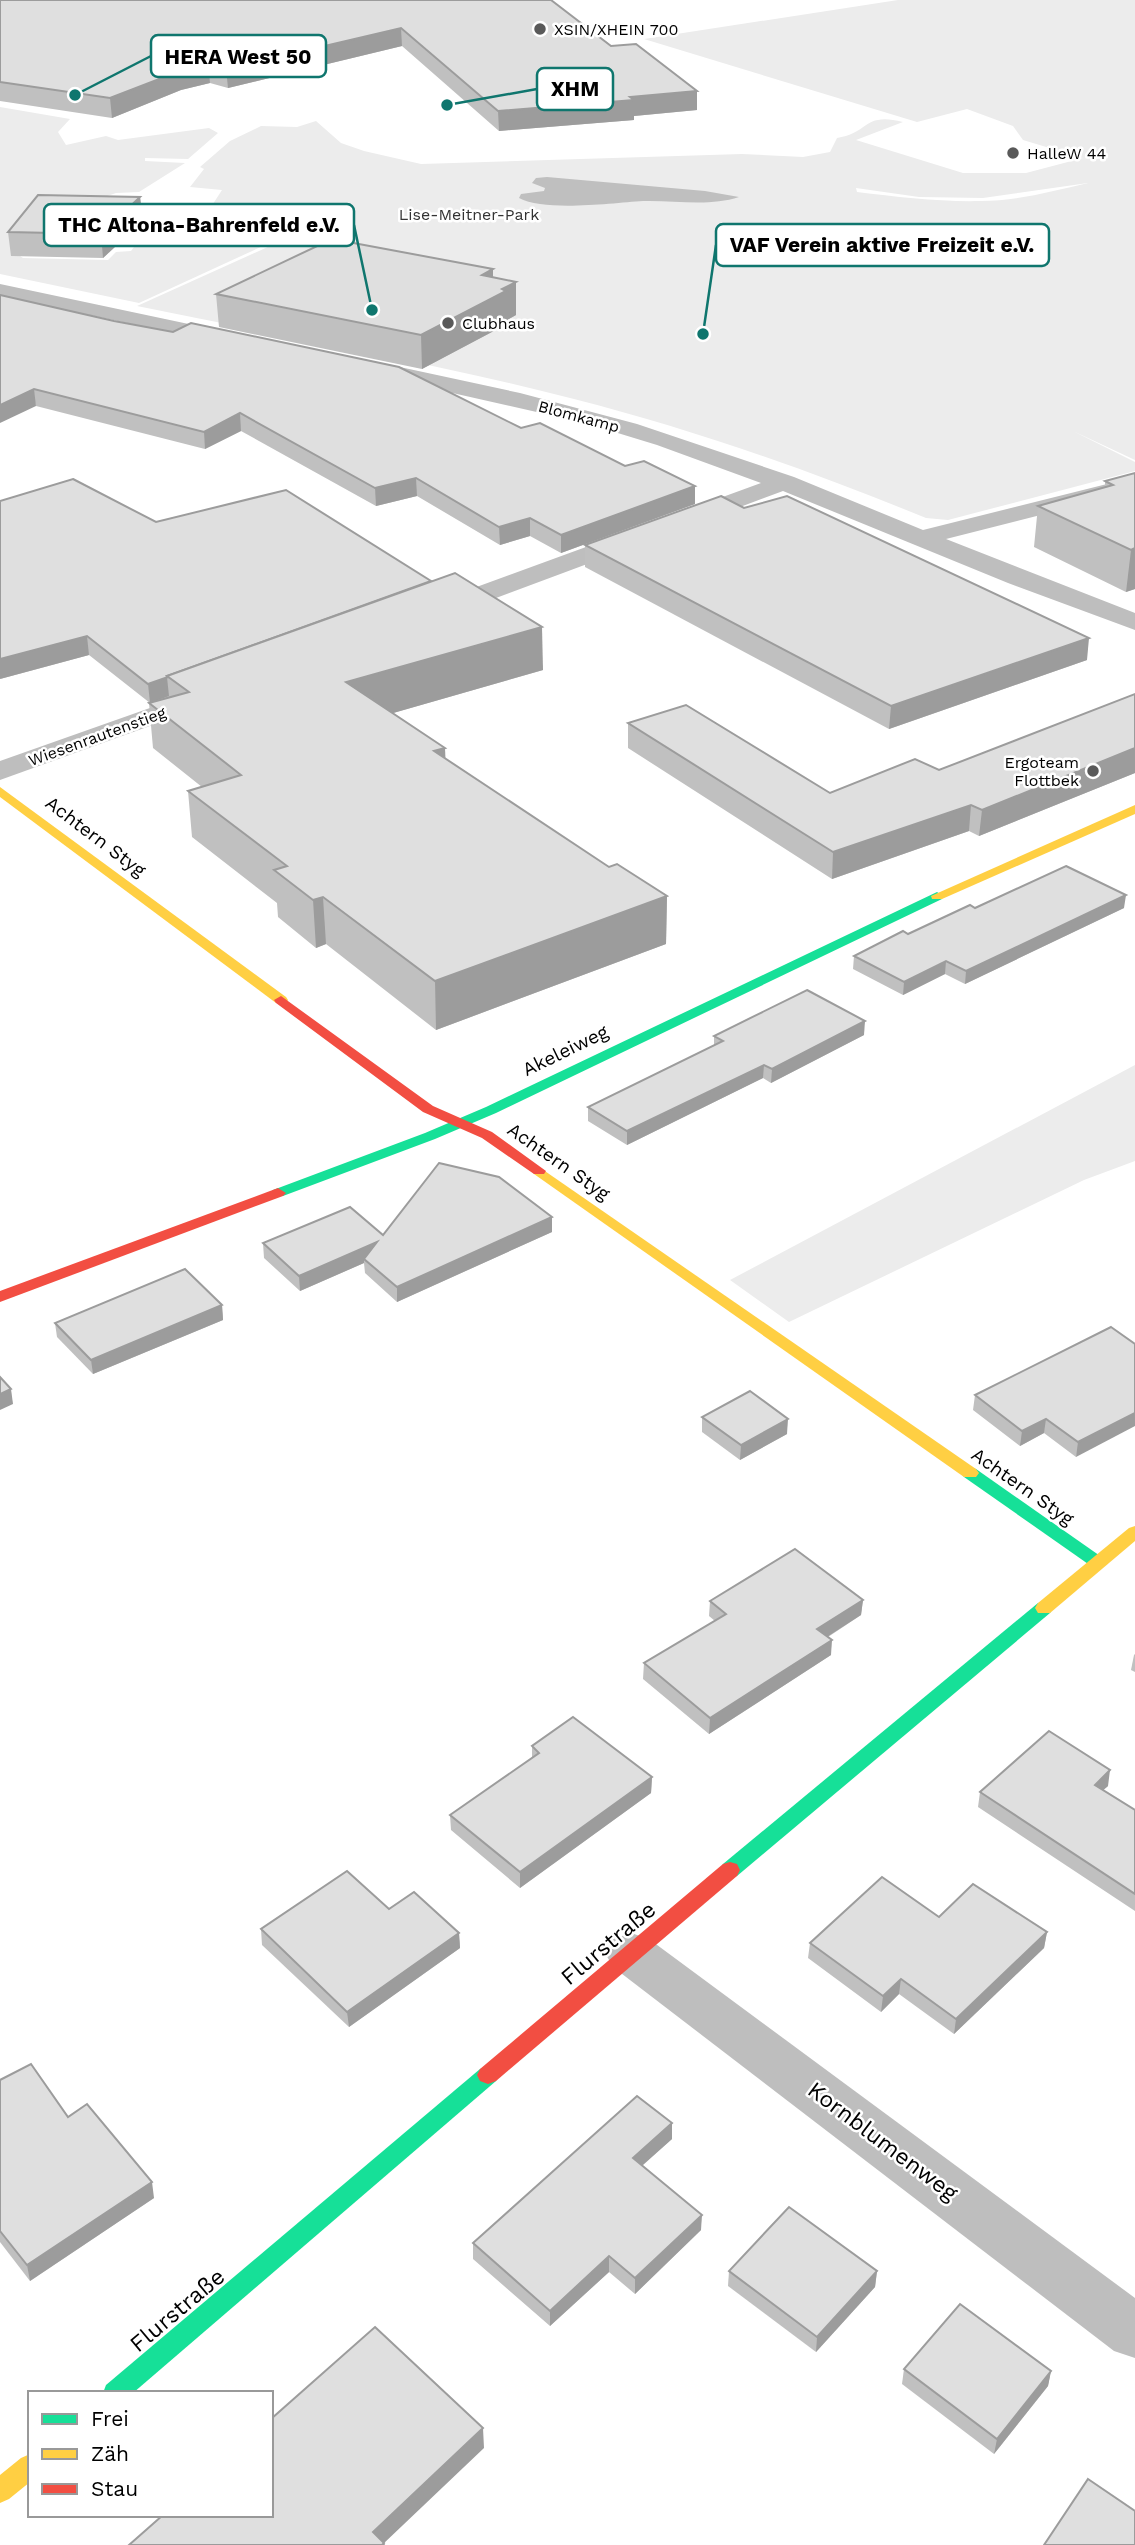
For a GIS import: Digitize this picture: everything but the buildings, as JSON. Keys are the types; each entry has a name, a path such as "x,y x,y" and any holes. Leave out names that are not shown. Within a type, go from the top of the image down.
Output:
{"street":[{"path":"0,290 256,344"},
{"name":"Blomkamp","path":"352,364 564,411 662,439 786,482 1135,622"},
{"path":"415,619 786,482"},
{"path":"922,538 1135,484"},
{"name":"Wiesenrautenstieg","path":"0,771 227,688"},
{"name":"Achtern Styg","path":"0,791 428,1109 486,1135 1097,1562"},
{"name":"Akeleiweg","path":"0,1297 459,1124 924,901 1135,809"},
{"name":"Flurstraße","path":"117,2391 631,1953 1135,1532"},
{"name":"Kornblumenweg","path":"631,1953 1135,2332"},
{"path":"0,2491 28,2468"}],"green space":[{"name":"Lise-Meitner-Park","path":"898,0 1135,0 1135,460 1073,431 1135,462 1135,471 948,520 926,518 752,452 619,411 466,373 137,306 281,241 318,211 312,208 276,240 139,303 0,274 0,107 70,119 58,132 66,145 106,136 118,140 209,128 218,133 188,159 145,158 145,161 185,163 139,192 116,193 84,204 20,256 23,258 108,260 116,252 131,251 137,243 126,242 133,233 194,233 222,190 190,187 204,169 200,167 230,141 261,126 297,127 316,121 341,143 421,164 742,154 803,157 830,152 837,138 880,120 903,122 856,140 963,173 1026,173 1083,158 1023,140 1013,126 967,109 917,122 644,39","holes":["1088,183 994,201 903,197 857,192 856,188 919,197 983,198"]},
{"path":"1135,1065 1135,1161 1084,1180 789,1322 730,1280"}],"shaded area":[{"path":"536,178 705,191 739,197 704,202 643,201 561,206 519,198 521,194 544,191 545,188 532,183"}],"traffic: fast":[{"path":"278,1193 491,1110 937,896"},
{"path":"970,1473 1097,1562"},
{"path":"730,1870 1044,1608"},
{"path":"117,2391 488,2075"}],"traffic: slow":[{"path":"0,791 281,1000"},
{"path":"937,896 1135,809"},
{"path":"539,1171 970,1473"},
{"path":"1044,1608 1135,1532"},
{"path":"0,2491 28,2468"}],"traffic: jam":[{"path":"281,1000 428,1109 487,1135 539,1171"},
{"path":"0,1297 278,1193"},
{"path":"488,2075 730,1870"}],"place":[{"name":"XSIN/XHEIN 700","path":"540,29"},
{"name":"HERA West 50","path":"75,95"},
{"name":"XHM","path":"447,105"},
{"name":"HalleW 44","path":"1013,153"},
{"name":"THC Altona-Bahrenfeld e.V.","path":"372,310"},
{"name":"Clubhaus","path":"448,323"},
{"name":"VAF Verein aktive Freizeit e.V.","path":"703,334"},
{"name":"Ergoteam Flottbek","path":"1093,771"}]}
